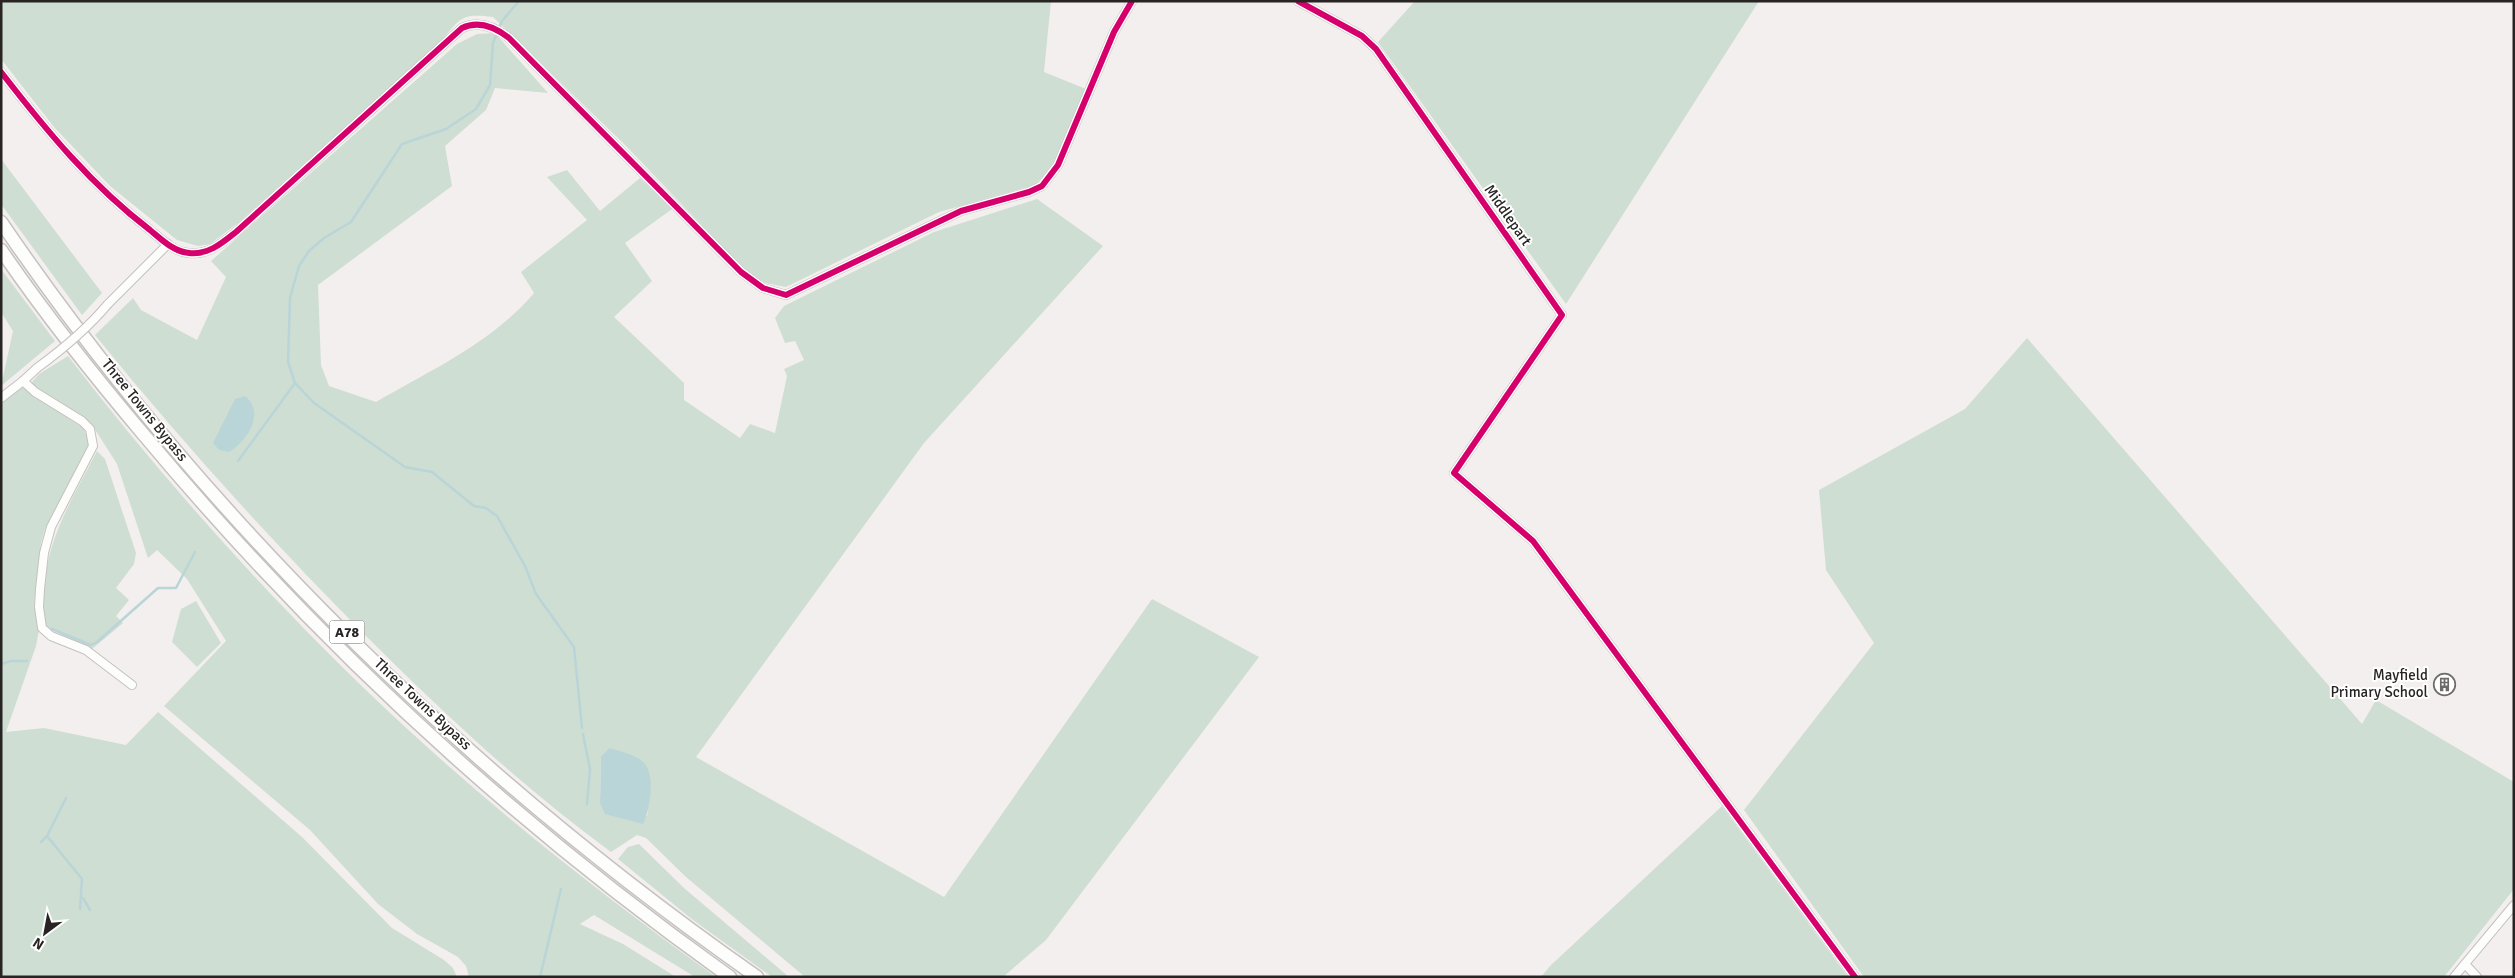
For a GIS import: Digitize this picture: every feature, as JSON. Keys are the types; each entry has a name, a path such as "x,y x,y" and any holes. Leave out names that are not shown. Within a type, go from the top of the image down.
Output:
{"highway":[{"name":"Three Towns Bypass","path":"1,222 68,316 127,390 244,526 312,597 403,687 481,759 642,892 757,977"},
{"name":"Three Towns Bypass","path":"1,250 64,335 176,474 293,602 376,686 557,845 730,977"}],"street":[{"path":"1,72 83,172 134,218 168,244 187,253 203,252 218,246 462,28 480,24 503,34 741,272 763,288 786,295 960,211 1029,192 1042,186 1058,165 1114,32 1132,1"},
{"name":"Middlepart","path":"1298,1 1362,36 1376,49 1562,315 1454,473 1533,541 1855,977"},
{"path":"1,398 91,324 108,304 168,244"},
{"path":"23,381 35,392 82,421 90,429 93,441 93,446 51,527 44,553 40,589 39,608 42,628 45,633 86,650 132,685"},
{"path":"2454,977 2514,905"},
{"path":"2465,964 2477,977"}],"green space":[{"path":"1,1 1051,1 1044,72 1086,89 1056,163 1035,185 939,212 786,287 765,283 743,268 626,146 493,17 468,16 458,22 442,40 238,223 210,244 198,246 177,240 110,186 54,127 1,59"},
{"path":"1415,1 1759,1 1566,304 1378,42"},
{"path":"495,33 548,93 495,88 486,110 445,146 452,186 318,285 321,365 329,386 376,402 460,354 500,326 518,310 534,293 521,272 587,220 547,177 567,170 600,211 640,178 672,209 625,243 652,281 614,317 684,383 684,400 740,438 750,424 775,433 787,376 784,369 804,360 795,341 785,343 775,318 784,306 934,232 1037,199 1103,246 924,443 696,757 944,897 1152,599 1259,657 1046,940 1003,977 805,977 686,877 646,838 637,835 611,852 545,801 482,747 362,632 225,487 95,335 133,298 141,310 197,340 226,277 211,261 457,44 477,34","holes":["609,748 648,772 651,787 647,816 600,803 601,756"]},
{"path":"1,159 102,293 82,315 1,204"},
{"path":"1,269 55,341 1,386 13,331 1,312"},
{"path":"2027,338 2362,724 2376,700 2514,782 2514,889 2444,977 1864,977 1744,810 1874,643 1826,570 1819,490 1965,409"},
{"path":"68,356 106,405 186,500 270,593 357,681 477,791 595,887 716,977 695,977 594,915 580,924 623,944 676,977 469,977 466,966 458,957 417,934 378,904 310,830 164,706 226,641 187,579 157,550 148,558 117,464 96,431 88,422 33,387 32,382 39,374"},
{"path":"22,387 83,428 88,438 88,447 45,529 41,543 34,604 39,630 36,646 6,732 44,728 126,745 158,712 302,837 392,928 444,960 453,968 457,977 1,977 1,404"},
{"path":"97,451 105,459 136,553 134,564 116,588 129,600 116,616 123,623 92,649 46,627 44,611 45,580 48,560 54,541 69,505"},
{"path":"196,601 221,643 197,667 172,642 181,609"},
{"path":"1722,806 1848,977 1541,977 1550,966"},
{"path":"639,844 684,888 789,977 772,977 693,920 618,859 628,847"}],"water":[{"path":"245,396 254,410 252,426 248,434 236,447 229,452 219,450 213,443 235,399"},
{"path":"609,748 635,756 647,767 651,791 648,810 643,824 605,814 600,803 601,756"}],"waterway":[{"path":"519,1 502,21 493,43 490,85 476,109 446,129 402,144 351,222 324,238 309,251 299,266 290,298 288,362 295,383 314,403 405,467 432,472 474,506 486,508 497,516 525,566 536,594 574,647 582,728"},
{"path":"238,461 295,383"},
{"path":"52,629 91,645 97,642 158,588 176,588 195,552"},
{"path":"1,664 11,661 27,661"},
{"path":"583,734 590,769 587,804"},
{"path":"41,842 47,836 66,798"},
{"path":"47,836 82,879 80,909"},
{"path":"540,977 561,889"},
{"path":"83,898 90,910"}],"cycle path":[{"path":"1,72 52,136 108,194 168,244 183,252 196,253 214,248 236,232 462,28 475,25 487,26 509,38 741,272 763,288 786,295 961,211 1029,192 1042,186 1058,165 1114,32 1132,1"},
{"path":"1298,1 1362,36 1376,49 1562,315 1454,473 1533,541 1855,977"}],"place":[{"name":"Mayfield Primary School","path":"2444,684"}]}
